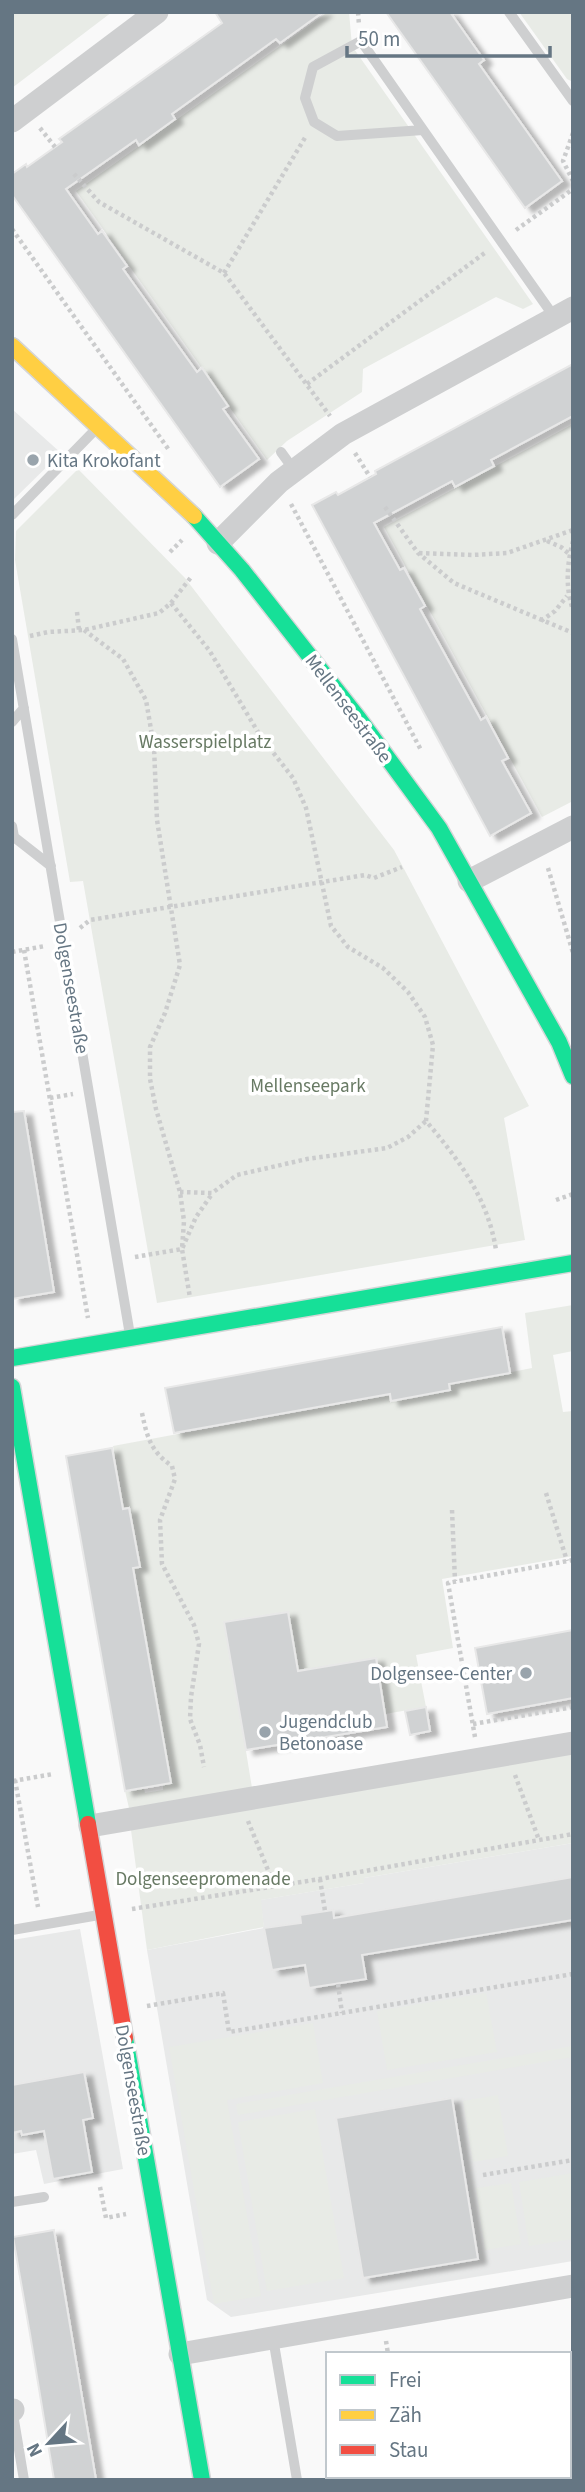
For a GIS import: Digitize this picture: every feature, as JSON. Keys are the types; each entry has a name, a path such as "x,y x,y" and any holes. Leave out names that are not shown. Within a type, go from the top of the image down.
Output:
{"street":[{"path":"12,121 157,12"},
{"path":"218,543 285,468 564,313"},
{"name":"Mellenseestraße","path":"12,346 201,522 359,719 439,828 559,1042 573,1076"},
{"path":"469,881 573,827"},
{"path":"12,1358 573,1263"},
{"name":"Dolgenseestraße","path":"12,1387 16,1432 90,1826 202,2480"},
{"path":"90,1826 573,1743"},
{"path":"180,2354 573,2286"}],"lane":[{"path":"509,12 573,101"},
{"path":"423,130 337,136 314,122 305,98 313,67 361,41 501,241 564,313"},
{"path":"12,515 99,425"},
{"name":"Dolgenseestraße","path":"12,640 131,1338"},
{"path":"12,722 24,708"},
{"path":"12,826 14,837 51,866"},
{"path":"12,1930 104,1914"},
{"path":"12,2202 44,2197"},
{"path":"273,2338 297,2480"},
{"path":"12,2409 24,2480"}],"path":[{"path":"224,274 314,122"},
{"path":"573,133 563,161 573,181"},
{"path":"74,174 99,202 224,274 343,434 370,477"},
{"path":"307,384 573,188"},
{"path":"12,229 119,376"},
{"path":"285,468 424,756"},
{"path":"384,506 418,553 454,583 573,633"},
{"path":"418,553 507,553 573,530"},
{"path":"546,540 570,555"},
{"path":"573,541 567,567 568,596 573,610"},
{"path":"12,640 48,632 81,630 159,613 171,603 192,576"},
{"path":"541,621 555,611 568,596"},
{"path":"171,603 209,650 261,737 293,778 306,808 331,926 348,947 383,968 408,992 425,1017 433,1045 426,1121 408,1137 387,1149 307,1158 237,1175 212,1193 196,1217 182,1249"},
{"path":"77,612 81,630 123,659 146,700 154,747 157,820 180,965 165,1013 150,1047 149,1079 180,1192 184,1221 182,1249 195,1327"},
{"path":"541,843 573,953"},
{"path":"64,942 90,920 322,882 365,876 374,878 402,867"},
{"path":"12,953 24,950 92,1343"},
{"path":"426,1121 457,1158 482,1199 495,1242 500,1275"},
{"path":"180,1192 212,1193"},
{"path":"556,1200 573,1194"},
{"path":"118,1261 182,1249"},
{"path":"142,1413 147,1435 159,1457 172,1466 175,1479 160,1520 162,1563 194,1625 199,1644 190,1719 200,1745 204,1767"},
{"path":"539,1840 510,1765 489,1758 473,1724 448,1583 570,1561 546,1493"},
{"path":"452,1510 455,1581"},
{"path":"473,1724 573,1707"},
{"path":"41,1924 14,1781 79,1770"},
{"path":"240,1801 274,1885"},
{"path":"104,1914 573,1834"},
{"path":"320,1879 325,1911"},
{"path":"120,2011 223,1993 229,2032 573,1973"},
{"path":"338,1984 342,2013"},
{"path":"483,2175 573,2160"},
{"path":"100,2188 106,2218 155,2208"}],"shaded area":[{"name":"Kita Krokofant","path":"12,409 61,453 12,501"},
{"path":"573,1843 573,2261 231,2317 207,2300 147,1950 264,1928 260,1900 364,1883 364,1878"},
{"path":"80,1929 123,2169 44,2184 36,2150 12,2154 12,1940"}],"green space":[{"path":"12,12 112,12 12,88"},
{"path":"328,12 349,12 352,46 533,304 523,309 496,297 363,369 362,392 287,441 267,460 76,191"},
{"path":"519,12 573,12 573,82 567,79"},
{"path":"573,424 573,801 542,817 384,527"},
{"name":"Mellenseepark","path":"78,469 185,578 394,850 529,1106 504,1118 525,1240 157,1303 83,881 70,882 15,560 16,531"},
{"path":"573,1305 573,1351 553,1355 563,1412 573,1411 573,1556 442,1579 453,1648 416,1655 426,1707 385,1714 375,1658 302,1692 288,1612 225,1622 252,1788 129,1808 125,1791 144,1788 145,1793 163,1790 163,1784 171,1783 134,1568 140,1567 130,1507 123,1508 113,1446 389,1395 391,1401 450,1391 449,1384 532,1368 525,1313"},
{"name":"Dolgenseepromenade","path":"573,1753 573,1843 364,1878 364,1883 261,1900 264,1927 147,1950 131,1830"},
{"path":"486,1993 497,2052 387,2070 377,2011"},
{"path":"313,2023 323,2083 227,2100 261,2296 214,2304 169,2047"},
{"path":"573,2046 573,2057 238,2115 236,2104"},
{"path":"498,2095 508,2156 473,2162 463,2101"},
{"path":"315,2109 344,2278 267,2291 238,2122"},
{"path":"573,2173 573,2239 529,2246 519,2182"},
{"path":"511,2183 521,2244 485,2250 476,2188"},
{"path":"571,2426 573,2480 425,2480 571,2478"}],"building":[{"path":"215,12 323,12 280,43 276,39 172,114 175,119 139,145 136,140 66,189 98,234 102,231 127,266 123,269 197,372 202,368 228,406 223,409 259,459 220,487 12,195 12,174 26,164 27,167 62,142 59,139 222,23"},
{"path":"386,12 450,12 484,60 479,64 562,181 525,208"},
{"path":"573,364 573,416 491,460 494,466 455,487 452,481 374,523 400,570 404,568 425,606 420,609 481,720 486,717 508,758 502,761 531,813 490,836 312,505 336,492 338,495 376,474 375,471"},
{"path":"24,1111 54,1292 12,1299 12,1112"},
{"path":"502,1327 510,1373 449,1384 450,1390 391,1401 390,1394 174,1433 165,1388"},
{"path":"112,1448 123,1509 129,1508 140,1567 133,1568 171,1783 125,1791 66,1456"},
{"path":"288,1612 298,1671 376,1658 387,1727 246,1750 224,1622"},
{"name":"Dolgensee-Center","path":"573,1630 573,1698 487,1714 475,1648"},
{"path":"426,1707 430,1731 410,1735 405,1711"},
{"path":"573,1877 573,1920 362,1955 366,1979 309,1988 305,1965 272,1970 264,1928 301,1923 300,1915 333,1910 334,1918"},
{"path":"84,2072 93,2118 83,2120 92,2172 53,2179 44,2131 22,2135 21,2131 12,2133 12,2085"},
{"path":"452,2098 478,2259 363,2278 336,2118"},
{"path":"54,2230 96,2480 54,2480 13,2237"}],"traffic: fast":[{"path":"194,516 242,570 359,719 439,828 559,1042 573,1076"},
{"path":"12,1358 573,1263"},
{"path":"12,1387 88,1824"},
{"path":"125,2038 202,2480"}],"traffic: slow":[{"path":"12,346 194,516"}],"traffic: jam":[{"path":"88,1824 125,2038"}],"place":[{"name":"Kita Krokofant","path":"33,460"},
{"name":"Dolgensee-Center","path":"526,1673"},
{"name":"Jugendclub Betonoase","path":"265,1732"}],"park label":[{"name":"Wasserspielplatz","path":"205,741"}]}
